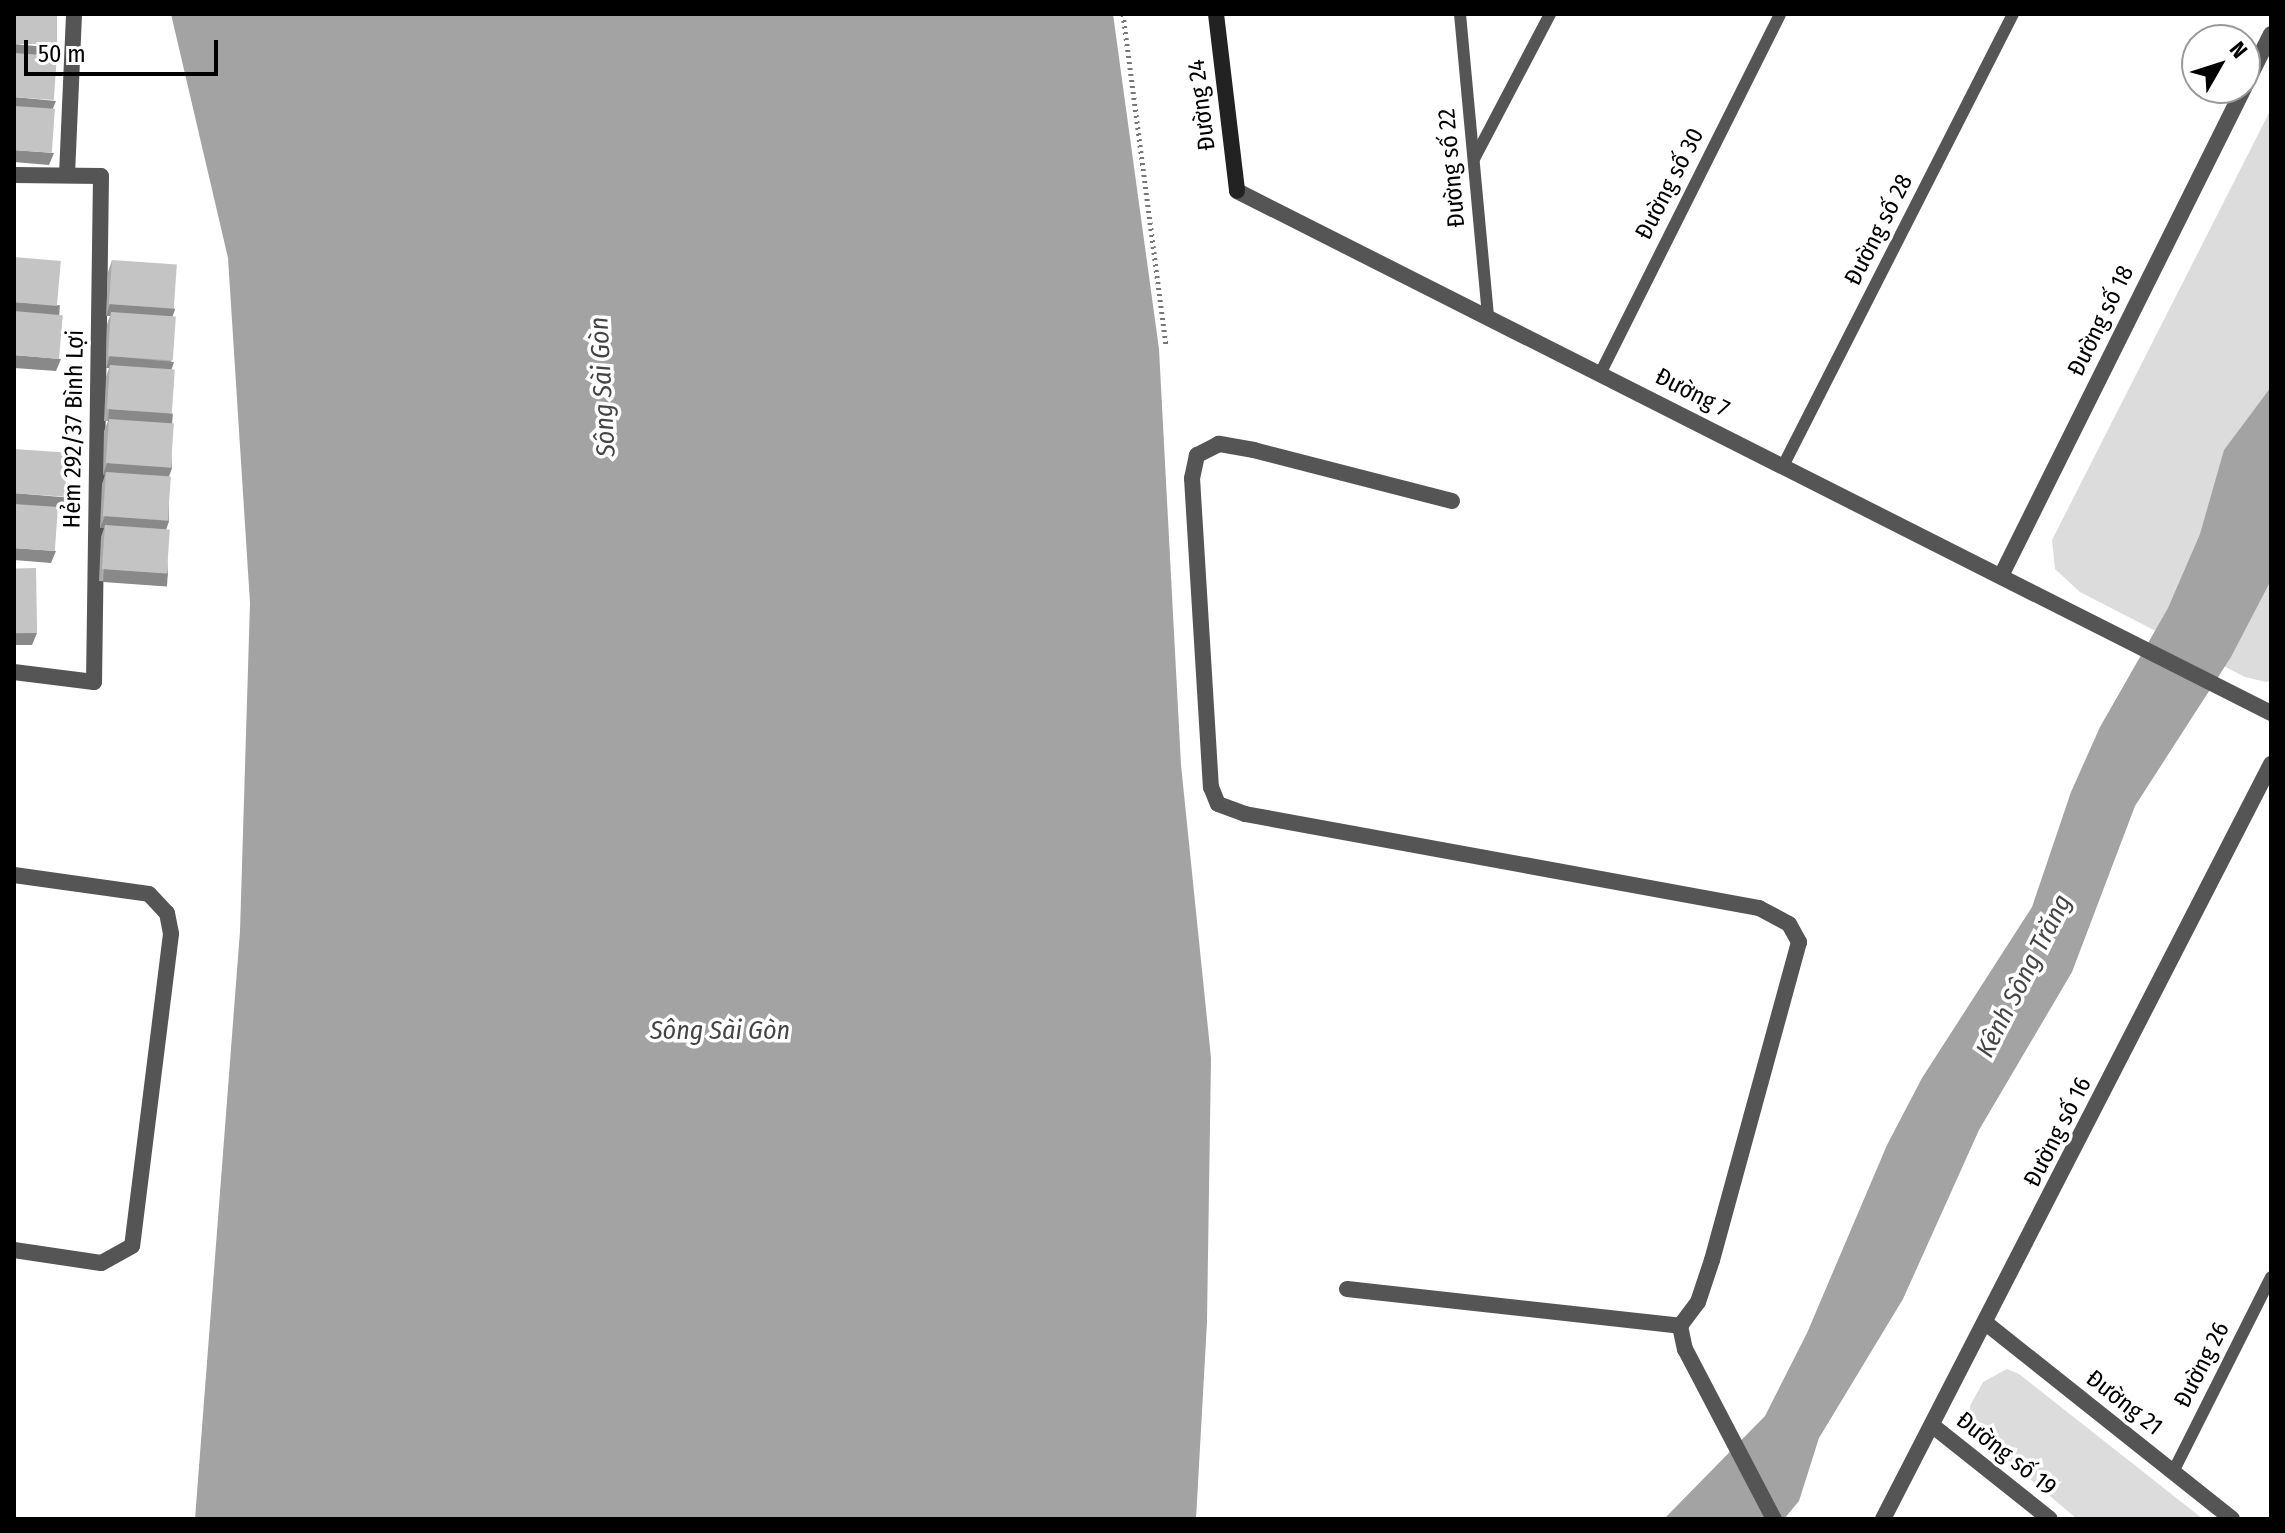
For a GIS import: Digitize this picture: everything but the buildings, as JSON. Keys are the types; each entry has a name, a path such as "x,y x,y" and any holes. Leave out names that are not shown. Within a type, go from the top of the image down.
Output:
{"street":[{"path":"14,175 67,175 74,14"},
{"name":"Đường 24","path":"1216,14 1237,191"},
{"name":"Đường số 18","path":"2261,54 2271,34"},
{"name":"Đường số 18","path":"2001,576 2237,104"},
{"name":"Hẻm 292/37 Bình Lợi","path":"14,672 94,682 101,176 67,175"},
{"name":"Đường 7","path":"1237,191 2271,713"},
{"path":"1452,501 1231,446 1219,444 1197,455 1192,478 1211,787 1218,804 1245,814 1759,908 1789,924 1799,942 1795,957 1707,1274 1698,1302 1680,1326 1685,1349 1704,1380 1774,1519"},
{"name":"Đường số 16","path":"1883,1519 1987,1324 2271,764"},
{"path":"14,875 143,892 159,901 171,934 132,1246 101,1263 14,1250"},
{"path":"1347,1289 1680,1326"},
{"name":"Đường 21","path":"1987,1324 2232,1519"},
{"name":"Đường số 19","path":"1933,1426 2050,1519"}],"lane":[{"name":"Đường số 22","path":"1460,14 1488,317"},
{"path":"1474,159 1550,14"},
{"name":"Đường số 30","path":"1600,374 1780,14"},
{"name":"Đường số 28","path":"1783,466 2013,14"},
{"name":"Đường 26","path":"2173,1472 2271,1277"}],"path":[{"path":"1123,14 1166,345"}],"shaded area":[{"path":"2271,109 2271,681 2266,682 2245,677 2080,592 2055,569 2052,540"},
{"path":"2007,1369 2019,1374 2203,1519 2077,1519 1971,1429 1970,1406 1983,1382"}],"water":[{"name":"Sông Sài Gòn","path":"171,14 1113,14 1159,349 1181,765 1211,1058 1207,1322 1196,1519 195,1519 240,931 250,603 228,258"},
{"name":"Kênh Sông Trăng","path":"2271,387 2269,584 2231,657 2135,806 2072,972 1979,1130 1903,1299 1819,1438 1799,1501 1784,1519 1664,1519 1765,1416 1807,1333 1887,1145 1922,1078 2032,907 2071,792 2100,727 2168,608 2200,534 2224,450"}]}
